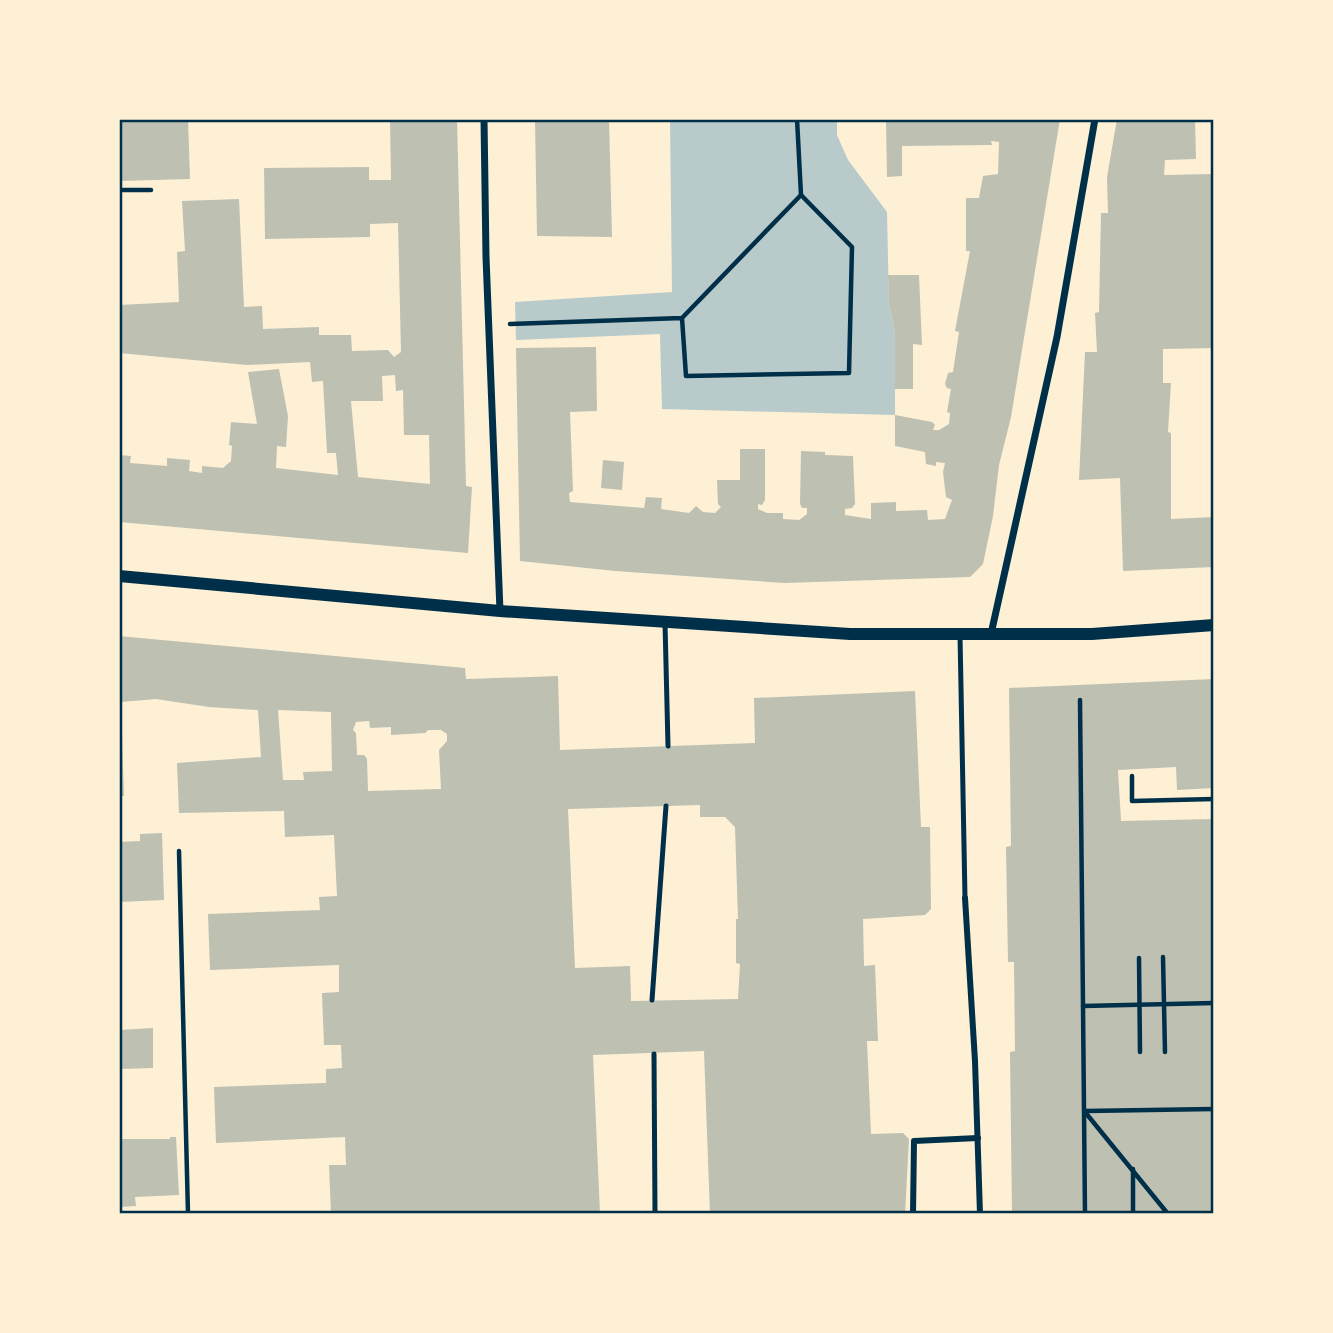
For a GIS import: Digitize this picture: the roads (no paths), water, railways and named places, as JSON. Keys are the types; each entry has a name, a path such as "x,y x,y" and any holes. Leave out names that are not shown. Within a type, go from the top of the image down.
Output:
{"street":[{"path":"484,119 488,325 500,611"},
{"path":"991,634 1060,324 1095,119"},
{"path":"119,576 500,611 849,634 1092,634 1214,625"},
{"path":"965,898 980,1214"},
{"path":"913,1214 914,1141 978,1138"}],"lane":[{"path":"665,623 668,746"},
{"path":"960,634 965,898"},
{"path":"652,1000 666,806"},
{"path":"654,1054 655,1214"}]}
